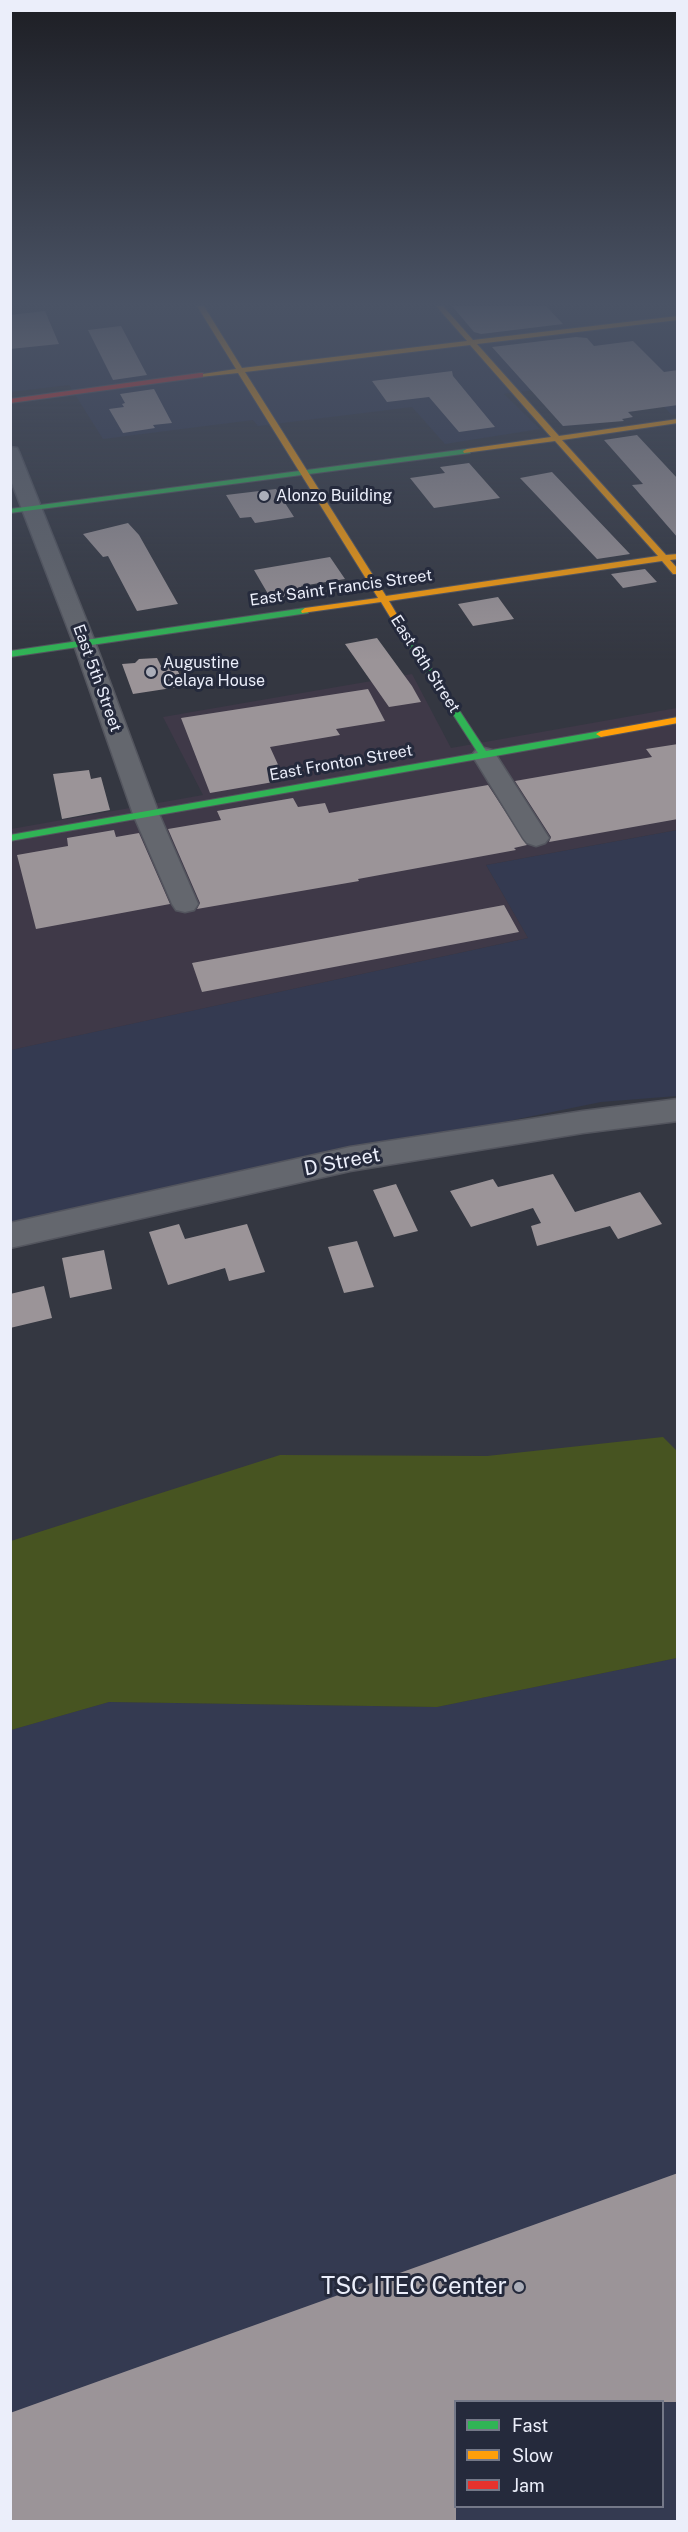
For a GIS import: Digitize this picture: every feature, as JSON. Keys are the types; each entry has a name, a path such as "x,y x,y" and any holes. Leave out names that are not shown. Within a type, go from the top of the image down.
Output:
{"main road":[{"name":"East 6th Street","path":"273,424 484,755"},
{"path":"544,424 671,557 678,573"},
{"path":"21,510 304,474 655,424"},
{"name":"East Saint Francis Street","path":"10,654 671,557"},
{"name":"East Fronton Street","path":"10,838 678,720"}],"street":[{"name":"East 5th Street","path":"10,452 21,510 84,642 146,814 184,904"},
{"name":"East 6th Street","path":"484,755 536,838"},
{"name":"D Street","path":"10,1236 350,1159 583,1122 678,1110"}],"shaded area":[{"path":"94,424 220,424 103,439"},
{"path":"427,424 535,424 540,429 445,444"},
{"path":"412,674 451,748 677,708 677,830 486,865 528,938 11,1050 11,829 203,795 163,717"},
{"path":"677,830 677,1096 601,1102 11,1223 10,1050 528,938 486,865"},
{"path":"677,1658 677,2521 11,2522 11,1730 109,1702 437,1707"}],"green space":[{"path":"663,1437 677,1451 677,1658 437,1707 109,1702 11,1730 11,1541 280,1455 487,1456"}],"building":[{"path":"118,424 161,424 153,425 155,428 123,433"},
{"path":"452,424 493,424 495,427 459,432"},
{"path":"637,435 678,479 678,538 632,485 643,484 604,440"},
{"path":"469,463 500,498 434,508 410,478 445,473 440,467"},
{"path":"552,472 630,554 597,559 520,478"},
{"path":"276,489 294,517 255,523 251,517 240,518 226,495"},
{"path":"128,523 139,535 178,604 137,611 108,556 103,557 83,534"},
{"path":"330,557 345,579 301,586 305,593 271,599 254,570"},
{"path":"645,569 657,582 623,588 611,574"},
{"path":"498,597 514,619 473,626 458,604"},
{"path":"377,638 421,702 389,707 345,644"},
{"name":"Augustine Celaya House","path":"157,658 161,666 174,663 185,686 133,694 122,664 135,663 139,659"},
{"path":"368,689 385,721 336,729 340,735 270,747 285,780 210,793 181,718"},
{"path":"678,744 678,819 549,842 551,837 515,781 652,757 646,749"},
{"path":"89,770 91,779 101,777 110,810 62,819 53,774"},
{"path":"488,785 527,845 514,848 516,850 358,879 359,881 197,909 200,903 168,829 221,820 217,811 293,798 298,807 325,803 329,813"},
{"path":"114,830 116,837 139,833 170,904 36,929 17,855 68,846 67,838"},
{"path":"504,905 519,932 202,992 192,963"},
{"path":"553,1174 575,1212 640,1192 662,1224 618,1239 610,1226 537,1246 531,1226 541,1223 533,1208 471,1227 450,1191 493,1179 498,1187"},
{"path":"396,1184 418,1231 394,1237 373,1190"},
{"path":"179,1224 185,1239 247,1224 265,1272 229,1281 225,1268 168,1285 149,1232"},
{"path":"357,1241 374,1287 344,1293 328,1247"},
{"path":"104,1250 112,1289 70,1298 62,1258"},
{"path":"44,1286 52,1318 10,1328 10,1294"},
{"name":"TSC ITEC Center","path":"678,2173 678,2402 664,2402 664,2400 454,2400 456,2522 10,2522 10,2413"}],"traffic: fast":[{"path":"10,511 467,451"},
{"path":"10,654 305,611"},
{"path":"401,628 484,755"},
{"path":"10,838 601,734"}],"traffic: slow":[{"path":"274,424 401,628"},
{"path":"544,424 676,572"},
{"path":"467,451 656,424"},
{"path":"305,611 678,556"},
{"path":"601,734 678,720"}],"place":[{"name":"Alonzo Building","path":"264,496"},
{"name":"Augustine Celaya House","path":"151,672"},
{"name":"TSC ITEC Center","path":"519,2287"}]}
